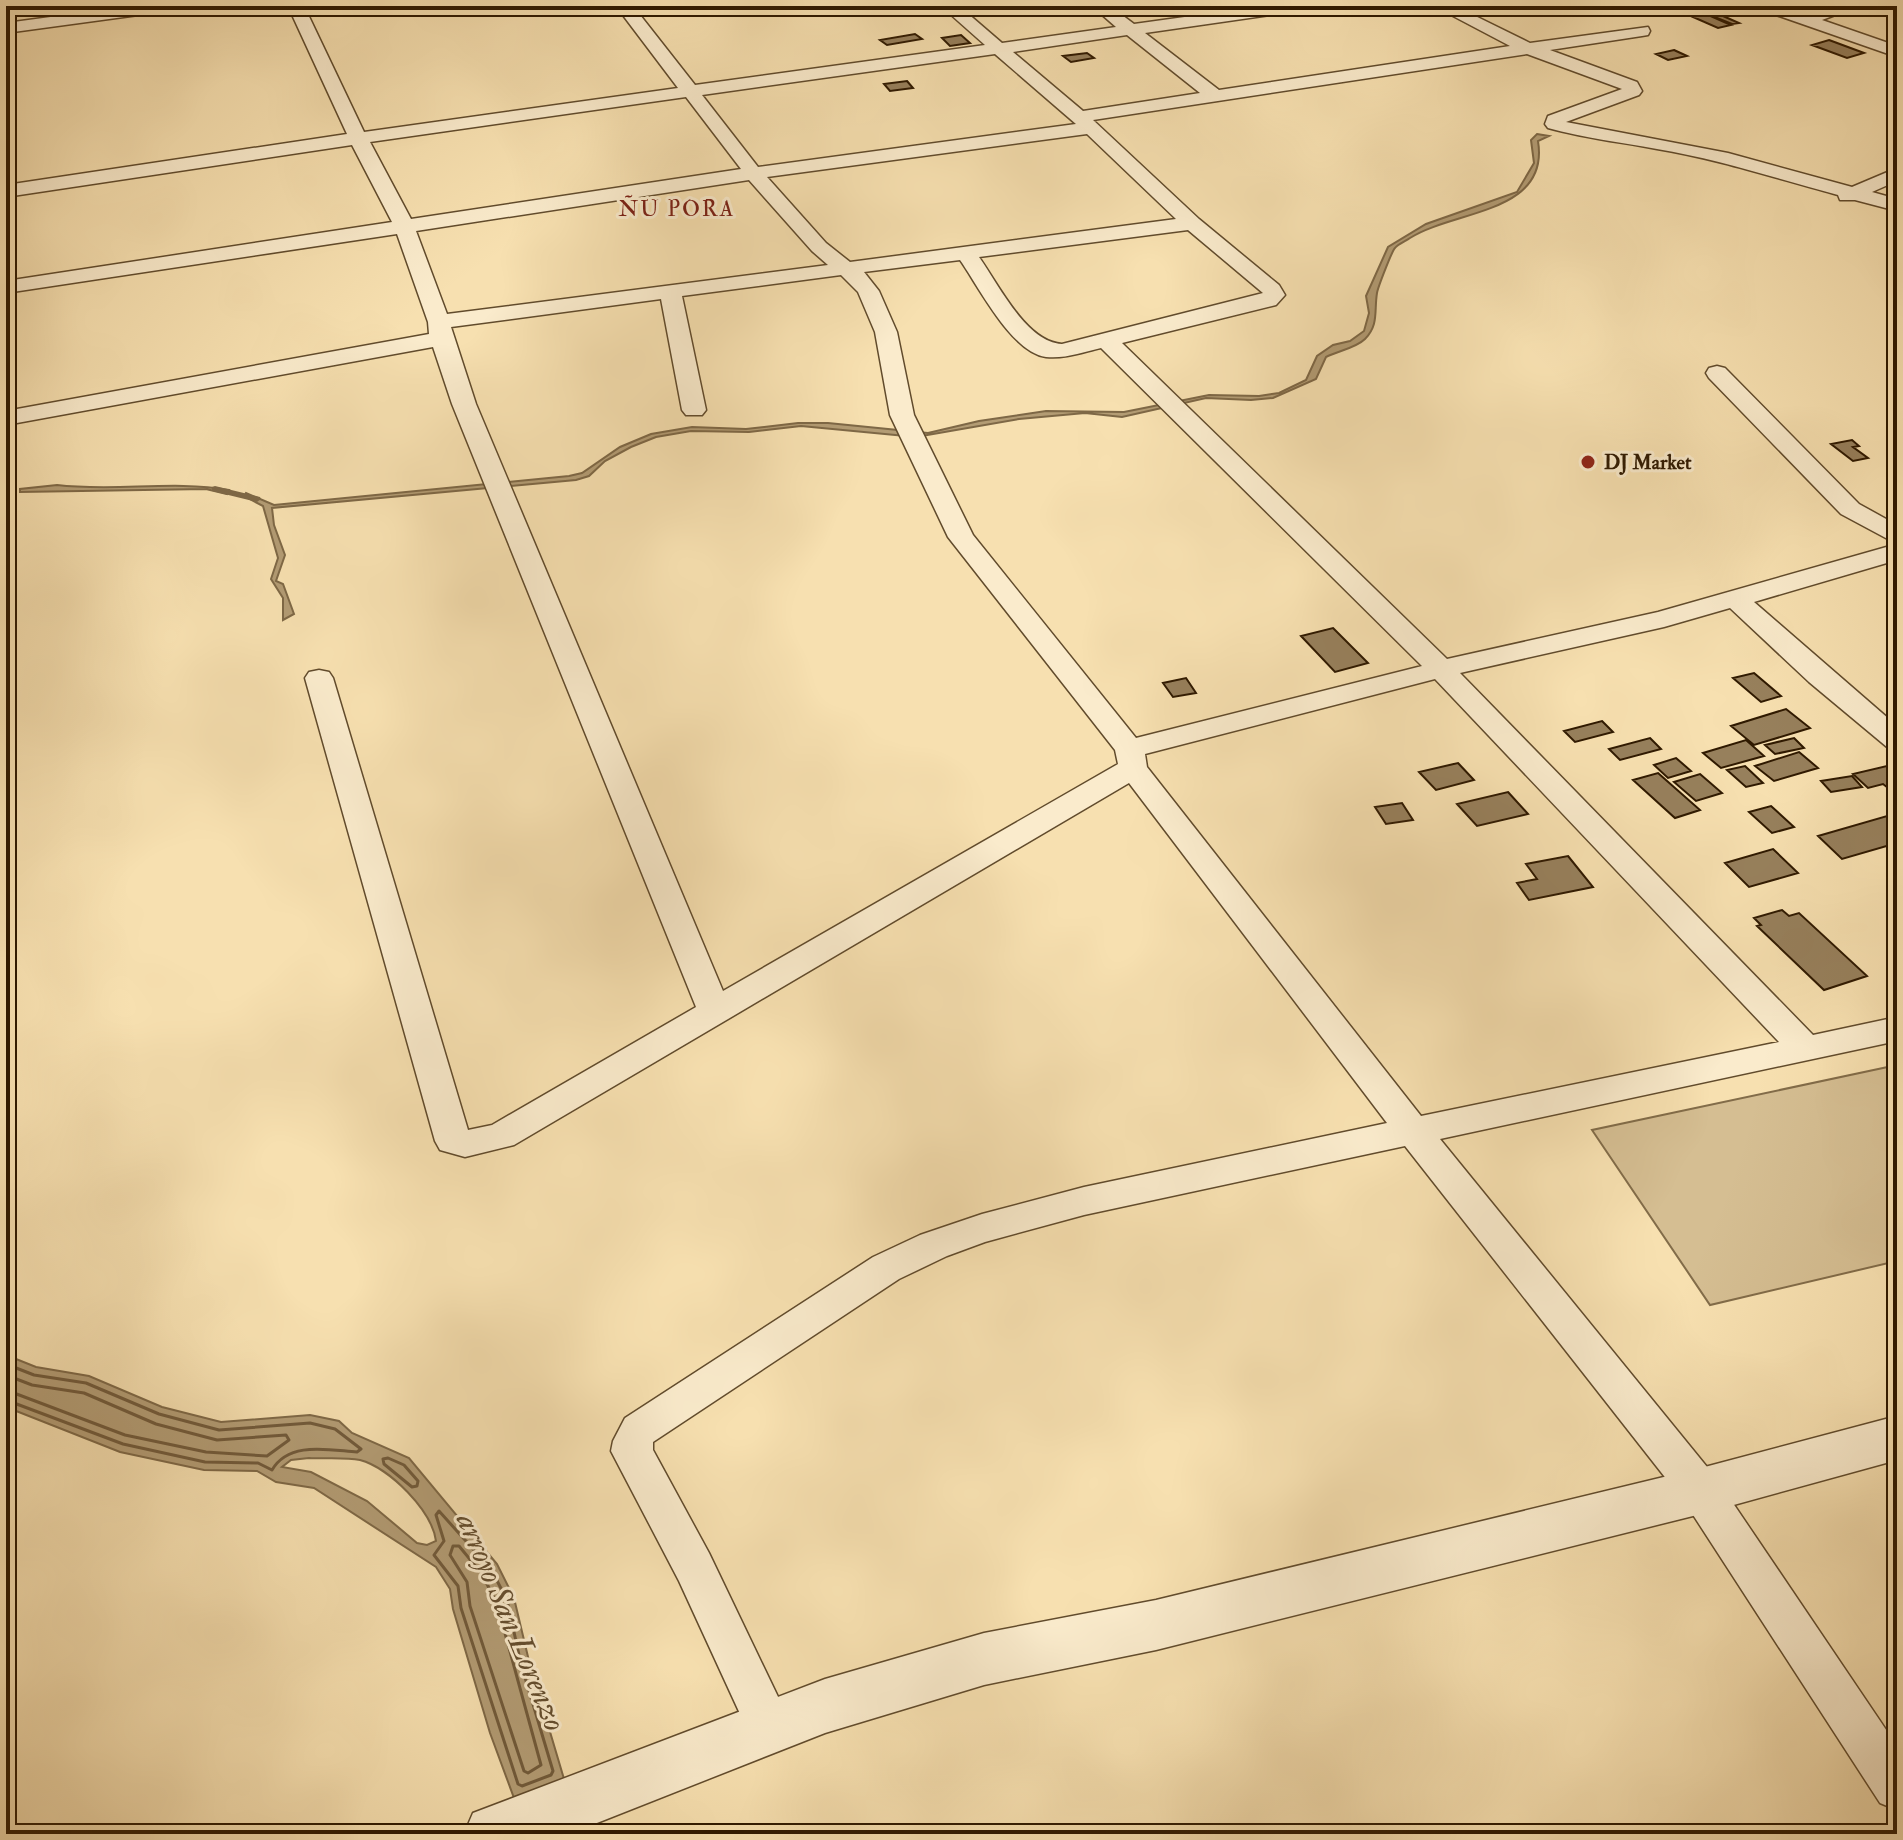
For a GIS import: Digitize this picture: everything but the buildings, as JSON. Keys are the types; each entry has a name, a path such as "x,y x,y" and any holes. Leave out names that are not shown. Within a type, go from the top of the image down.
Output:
{"street":[{"path":"6,28 168,6"},
{"path":"296,6 357,136 405,227 464,404 715,1012"},
{"path":"624,6 755,173 819,247 868,291 886,332 902,415 961,537 1412,1130 1701,1491 1897,1787"},
{"path":"949,6 1085,123 1192,223 1272,289 1274,295 1268,300 1062,351 1044,350 1025,338 966,253"},
{"path":"1100,6 1216,97"},
{"path":"6,191 357,136 1299,6"},
{"path":"1442,6 1525,47 1631,86 1633,91 1554,120 1554,124 1589,134 1658,143 1855,191 1897,205"},
{"path":"1765,6 1897,52"},
{"path":"1806,20 1851,6"},
{"path":"6,287 1085,123 1216,97 1642,31"},
{"path":"1835,205 1855,191 1897,174"},
{"path":"6,418 440,331 670,292 1192,223"},
{"path":"670,292 694,410"},
{"path":"1106,340 1441,669 1805,1048"},
{"path":"1717,373 1850,509 1897,536"},
{"path":"319,678 357,798 404,976 453,1141 465,1144 501,1136 715,1012 1131,758 1441,669 1664,619 1897,552"},
{"path":"1733,597 1819,676 1897,741"},
{"path":"769,1726 694,1567 632,1451 633,1441 639,1430 886,1268 918,1250 964,1232 1084,1201 1897,1029"},
{"path":"494,1834 825,1706 984,1659 1156,1625 1701,1491 1897,1438"}],"shaded area":[{"path":"1897,1065 1897,1261 1710,1305 1592,1130"}],"water":[{"path":"1537,134 1549,136 1538,141 1538,165 1529,183 1514,196 1495,206 1429,229 1396,247 1378,289 1374,323 1365,339 1326,357 1316,379 1273,398 1206,398 1122,417 1085,413 1019,419 916,437 801,426 749,432 691,431 656,437 631,447 605,461 589,476 576,480 272,508 274,525 285,555 276,581 283,584 294,614 283,620 283,598 271,579 278,558 263,506 244,496 246,493 274,505 569,476 582,473 620,447 651,434 692,427 746,429 828,423 928,433 979,421 1046,411 1124,412 1209,395 1259,396 1279,393 1306,380 1317,356 1364,331 1369,313 1366,296 1388,247 1426,224 1517,192 1534,163 1531,140"},
{"path":"57,485 187,486 229,490 227,494 206,489 20,492 20,489"},
{"name":"arroyo San Lorenzo","path":"6,1355 36,1367 89,1376 162,1407 221,1422 310,1415 339,1421 352,1433 409,1458 497,1564 514,1598 564,1779 514,1798 490,1733 453,1609 450,1589 436,1567 314,1488 276,1482 257,1471 204,1470 120,1452 6,1407","holes":["291,1460 360,1460 384,1472 418,1504 433,1529 436,1541 427,1545 417,1543 367,1501 311,1472 282,1467"]}],"waterway":[{"path":"215,489 257,499"}],"place":[{"name":"DJ Market","path":"1588,462"}],"district":[{"name":"ÑU PORA","path":"677,209"}]}
